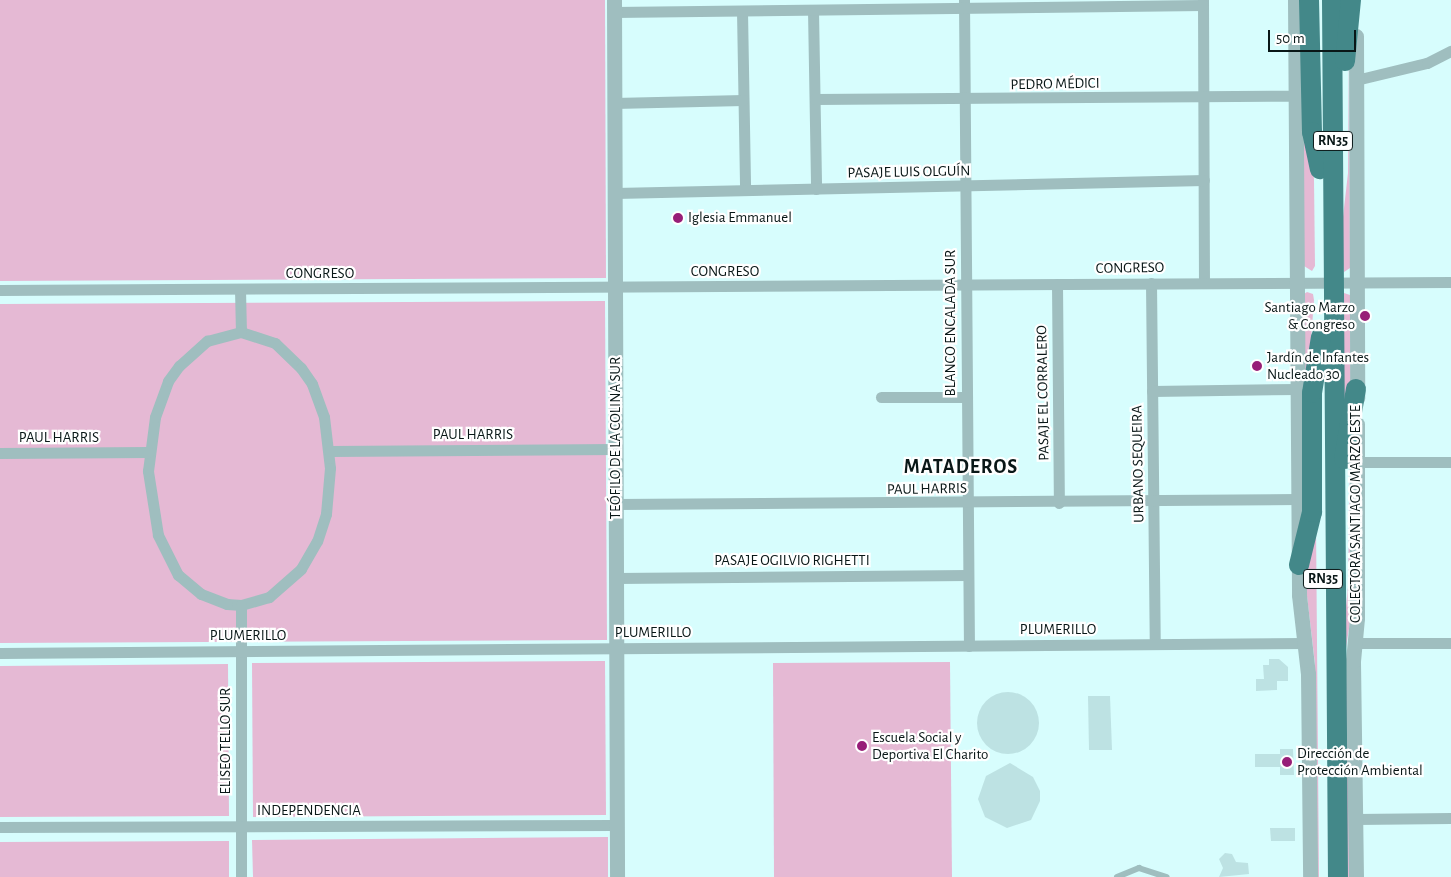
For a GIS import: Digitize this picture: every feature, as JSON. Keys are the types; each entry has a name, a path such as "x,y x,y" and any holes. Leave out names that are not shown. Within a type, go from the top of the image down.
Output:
{"highway":[{"path":"1309,0 1312,132 1320,169"},
{"name":"RN35","path":"1319,0 1320,169 1345,643 1338,877"},
{"name":"RN35","path":"1325,877 1321,337 1334,238 1332,0"},
{"path":"1334,238 1344,176 1345,48 1351,0"},
{"path":"1299,565 1312,512 1312,393 1321,337"},
{"path":"1345,643 1344,456 1356,389"}],"street":[{"path":"1295,0 1299,609 1305,643 1309,685 1310,877"},
{"name":"COLECTORA SANTIAGO MARZO ESTE","path":"1356,0 1357,462 1345,643 1356,818 1356,877"},
{"path":"614,6 813,10 964,4 1203,3 1204,282"},
{"name":"BLANCO ENCALADA SUR","path":"964,4 969,646"},
{"name":"TEÓFILO DE LA COLINA SUR","path":"614,6 617,877"},
{"path":"742,10 745,190"},
{"path":"813,10 816,189"},
{"path":"1356,80 1427,62 1451,51"},
{"name":"PEDRO MÉDICI","path":"814,99 964,100 1296,96"},
{"path":"614,103 743,100"},
{"name":"PASAJE LUIS OLGUÍN","path":"615,193 1204,180"},
{"name":"CONGRESO","path":"0,290 615,288 1297,281 1356,283 1451,282"},
{"name":"URBANO SEQUEIRA","path":"1151,283 1155,644"},
{"name":"PASAJE EL CORRALERO","path":"1057,284 1059,503"},
{"path":"240,289 241,332"},
{"path":"241,332 275,343 301,368 318,399 330,451 329,500 322,527 310,555 281,590 256,602 241,605 227,604 201,594 178,575 169,561 154,520 149,452 161,398 179,366 207,341 241,332"},
{"path":"1152,391 1298,389"},
{"path":"881,398 967,397"},
{"name":"PAUL HARRIS","path":"330,451 616,449"},
{"name":"PAUL HARRIS","path":"0,453 149,452"},
{"path":"1357,462 1451,462"},
{"name":"PAUL HARRIS","path":"616,504 968,504 1298,499"},
{"name":"PASAJE OGILVIO RIGHETTI","path":"616,578 968,575"},
{"name":"ELISEO TELLO SUR","path":"241,605 241,877"},
{"name":"PLUMERILLO","path":"0,654 1305,643"},
{"path":"1345,643 1451,643"},
{"path":"1356,818 1451,818"},
{"name":"INDEPENDENCIA","path":"0,827 617,825"}],"lane":[{"path":"1116,877 1140,868 1167,877"}],"shaded area":[{"path":"0,0 605,0 606,278 0,281"},
{"path":"1303,0 1314,180 1315,266 1312,271 1304,266"},
{"path":"1349,39 1350,268 1344,272 1340,243 1348,173"},
{"path":"1307,292 1313,294 1314,300 1308,380 1306,518 1304,294"},
{"path":"1344,293 1350,295 1351,399 1344,436"},
{"path":"605,301 607,640 0,643 0,304"},
{"path":"1350,450 1350,622 1346,648 1351,877 1344,877 1343,634 1348,587"},
{"path":"1316,524 1319,877 1315,877 1315,664 1305,579"},
{"path":"605,661 606,815 253,817 252,663"},
{"name":"Escuela Social y Deportiva El Charito","path":"950,662 952,877 774,877 773,663"},
{"path":"228,664 229,816 0,817 0,666"},
{"path":"608,837 608,877 253,877 252,840"},
{"path":"229,841 229,877 0,877 0,842"}],"building":[{"path":"1269,659 1279,659 1288,667 1288,681 1277,681 1277,690 1256,691 1256,679 1264,679 1263,665 1269,665"},
{"path":"1002,692 1014,692 1030,701 1037,711 1039,723 1037,735 1030,745 1014,754 1002,754 991,749 982,740 977,729 977,717 982,706 991,697"},
{"path":"1088,696 1110,696 1112,750 1089,750"},
{"path":"1280,749 1293,749 1294,775 1280,775 1280,767 1255,767 1255,754 1280,754"},
{"path":"1010,763 1033,777 1040,791 1040,801 1031,820 1007,828 985,817 978,799 986,776"},
{"path":"1270,828 1295,828 1295,841 1271,841"},
{"path":"1225,853 1232,854 1236,862 1248,863 1249,874 1219,877 1223,868 1219,859"}],"place":[{"name":"Iglesia Emmanuel","path":"678,218"},
{"name":"Santiago Marzo & Congreso","path":"1365,316"},
{"name":"Jardín de Infantes Nucleado 30","path":"1257,366"},
{"name":"Escuela Social y Deportiva El Charito","path":"862,746"},
{"name":"Dirección de Protección Ambiental","path":"1287,762"}],"district":[{"name":"MATADEROS","path":"961,467"}]}
